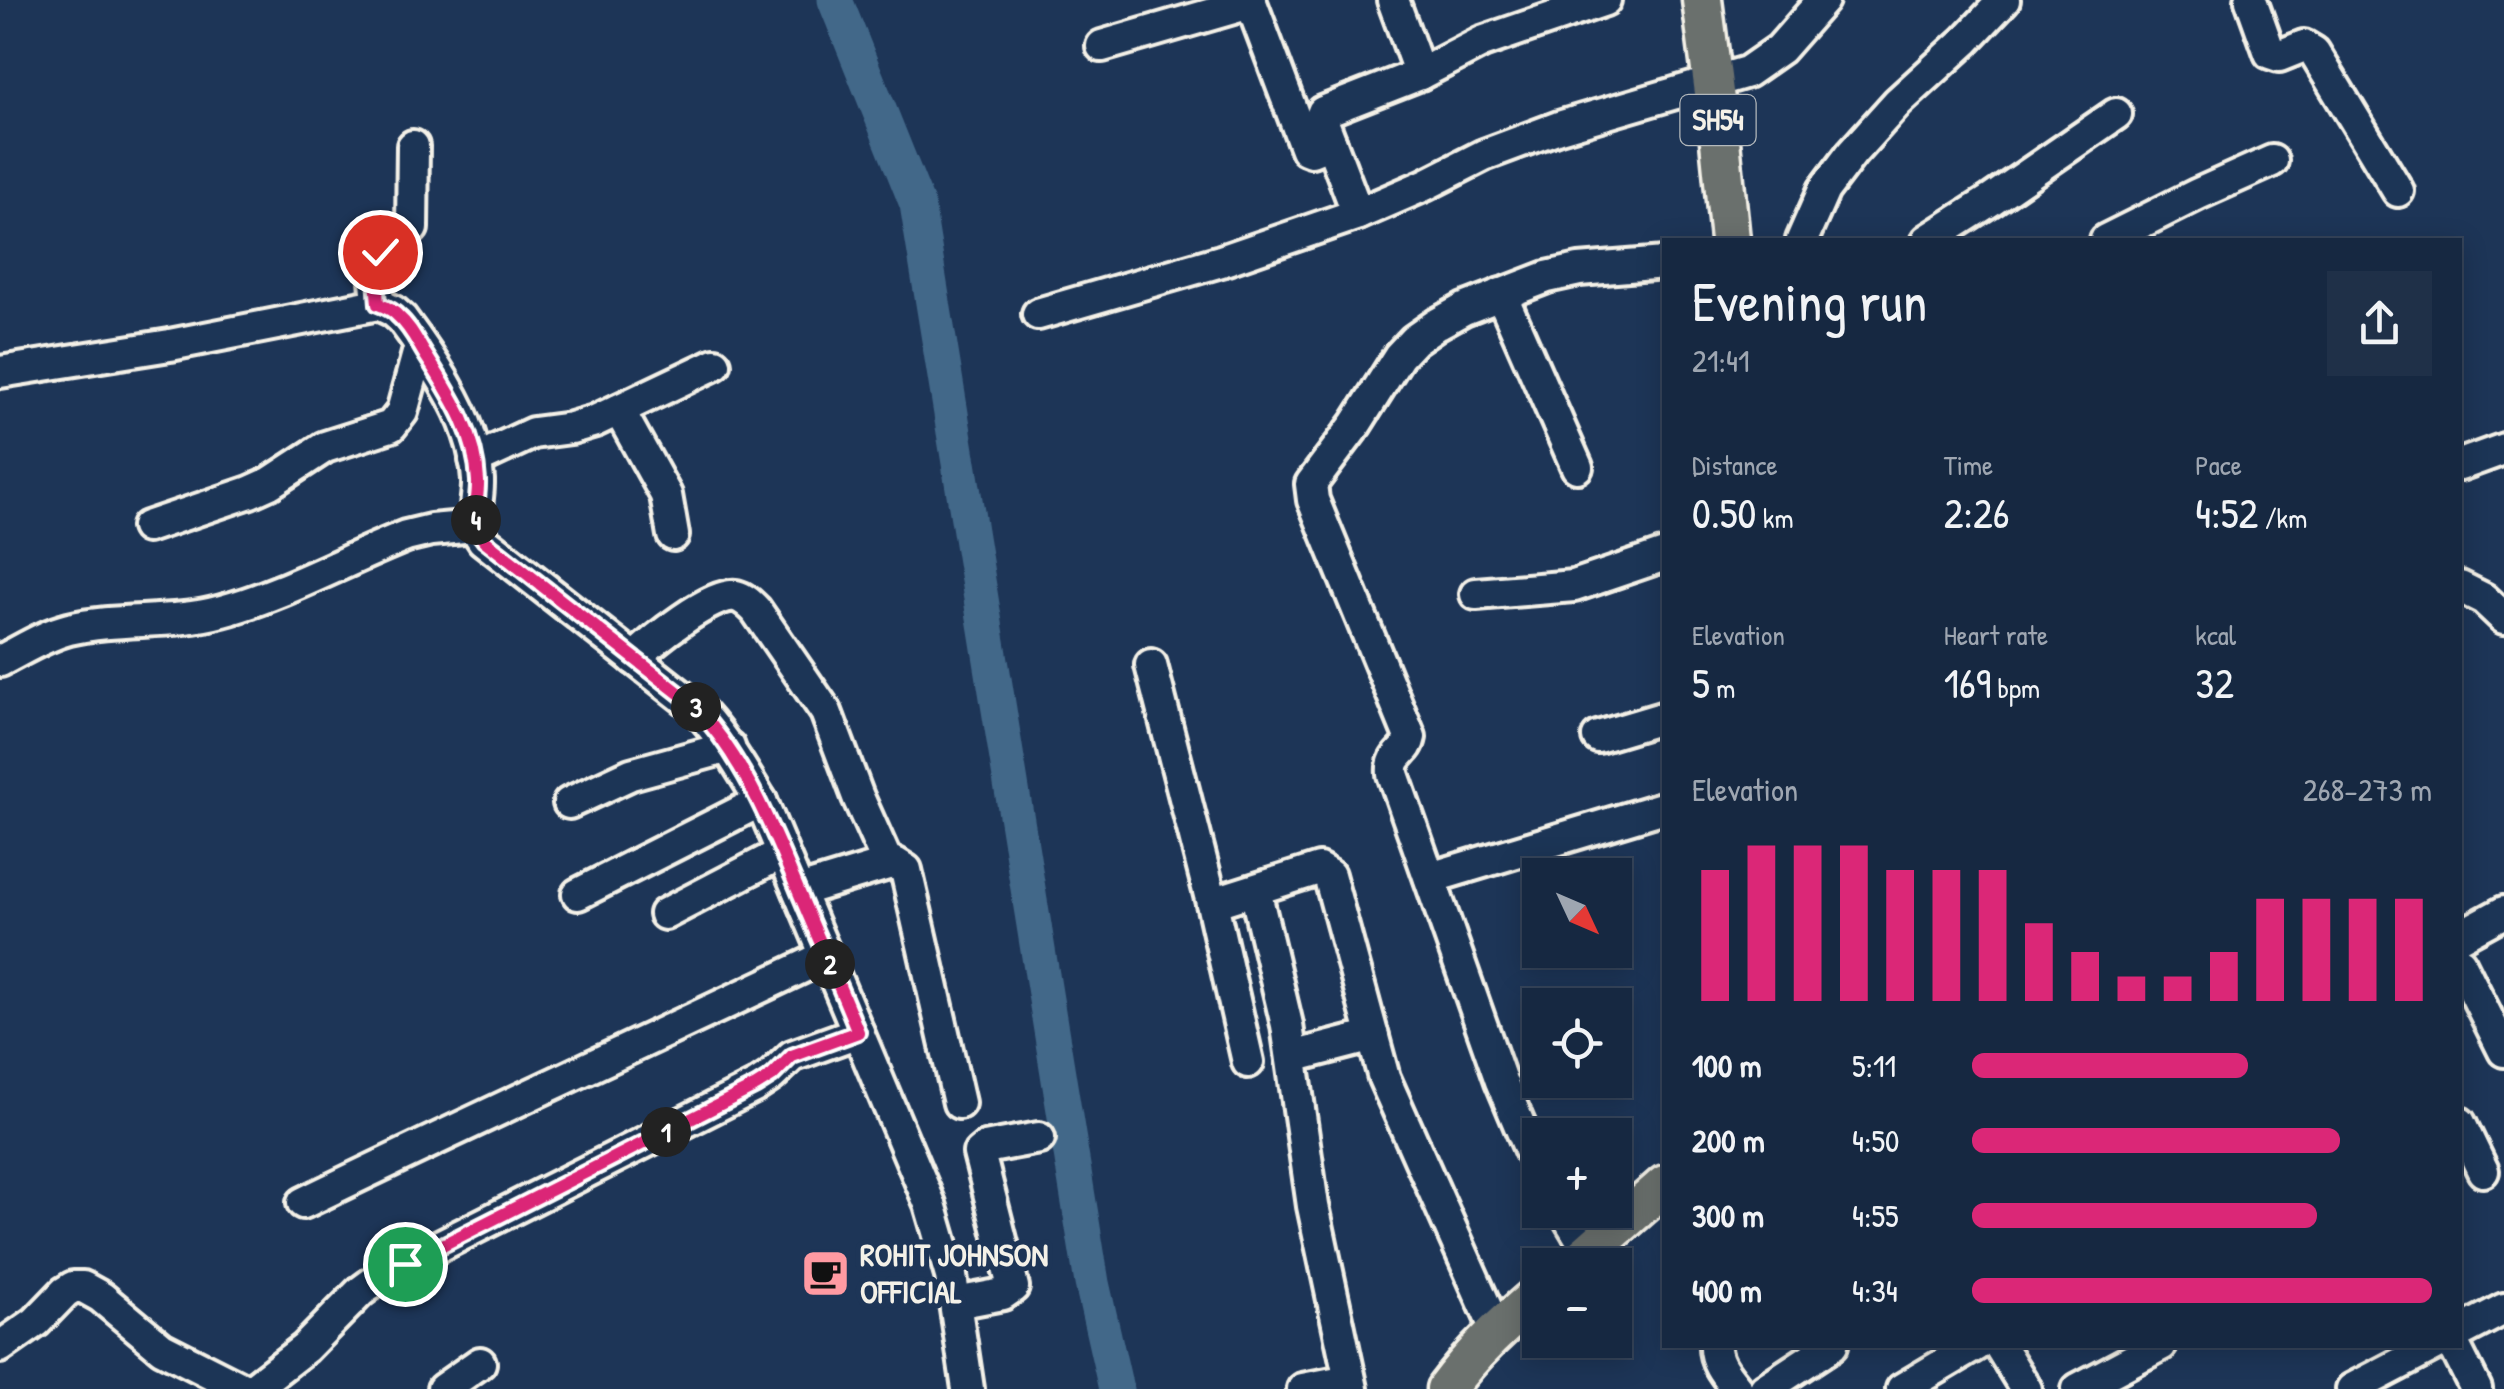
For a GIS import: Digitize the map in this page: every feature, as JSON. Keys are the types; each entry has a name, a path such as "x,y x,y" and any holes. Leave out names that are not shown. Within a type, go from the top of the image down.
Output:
{"main road":[{"name":"SH54","path":"1702,0 1730,238"},
{"path":"1593,1248 1662,1188"},
{"path":"1446,1389 1496,1330 1522,1308"}],"street":[{"path":"1393,0 1420,74"},
{"path":"1358,214 1323,112 1420,74 1482,42 1605,0"},
{"path":"1038,314 1222,261 1358,214 1484,155 1559,126 1747,72 1780,48 1824,0"},
{"path":"1803,238 1824,190 1852,153 1898,102 2004,0"},
{"path":"2252,0 2270,53 2279,56 2304,46 2314,52 2398,191"},
{"path":"1102,46 1250,1 1306,149 1311,151 1331,143"},
{"path":"1931,238 2116,114"},
{"path":"378,304 377,255 412,228 413,146"},
{"path":"2110,238 2272,161"},
{"path":"1522,1130 1393,774 1394,760 1410,737 1313,500 1312,484 1399,356 1436,324 1547,277 1579,270 1662,263"},
{"path":"1502,294 1577,467"},
{"path":"0,372 170,345 378,304 402,319 461,414 470,436 478,482 476,526 484,540 694,705 729,747 761,802 930,1204 951,1276 968,1389"},
{"path":"147,526 250,492 324,447 390,426 402,412 420,346"},
{"path":"475,460 533,433 583,426 714,364"},
{"path":"618,410 659,479 673,535"},
{"path":"2462,465 2504,449"},
{"path":"0,662 64,630 219,612 406,536 476,526"},
{"path":"1476,594 1574,586 1662,556"},
{"path":"2462,588 2484,599 2504,618"},
{"path":"634,659 663,633 720,598 732,596 748,602 826,712 888,864"},
{"path":"1151,665 1248,1062"},
{"path":"1598,737 1662,718"},
{"path":"569,803 631,774 729,747"},
{"path":"578,894 761,802"},
{"path":"1430,878 1662,809"},
{"path":"665,914 782,853"},
{"path":"799,891 888,864 900,864 908,875 959,1103"},
{"path":"1212,904 1319,869 1330,875 1384,1078 1496,1330"},
{"path":"1254,890 1281,998 1314,1206 1351,1384 1302,1389"},
{"path":"2462,935 2504,912"},
{"path":"303,1203 826,956"},
{"path":"2462,967 2504,1050"},
{"path":"252,1389 305,1348 360,1292 386,1273 756,1086 792,1056 858,1032"},
{"path":"1292,1057 1373,1036"},
{"path":"2462,1127 2483,1171"},
{"path":"956,1302 1003,1294 1013,1287 980,1151 1039,1138"},
{"path":"0,1348 36,1322 65,1292 83,1287 201,1379 243,1389"},
{"path":"2462,1331 2504,1309"},
{"path":"1714,1348 1719,1364 1737,1389"},
{"path":"1765,1389 1827,1348"},
{"path":"1902,1389 1996,1348"},
{"path":"1999,1348 2026,1389"},
{"path":"2078,1389 2155,1348"},
{"path":"2352,1389 2430,1348"},
{"path":"2456,1348 2476,1389"},
{"path":"443,1389 480,1363"}],"waterway":[{"path":"835,0 917,204 1092,1283 1116,1389"}],"place":[{"name":"ROHIT JOHNSON OFFICIAL","path":"825,1273"}],"route":[{"path":"380,252 375,260 378,304 394,311 410,329 470,436 478,482 478,533 694,705 713,725 761,802 858,1032 792,1056 756,1086 405,1264"}]}
